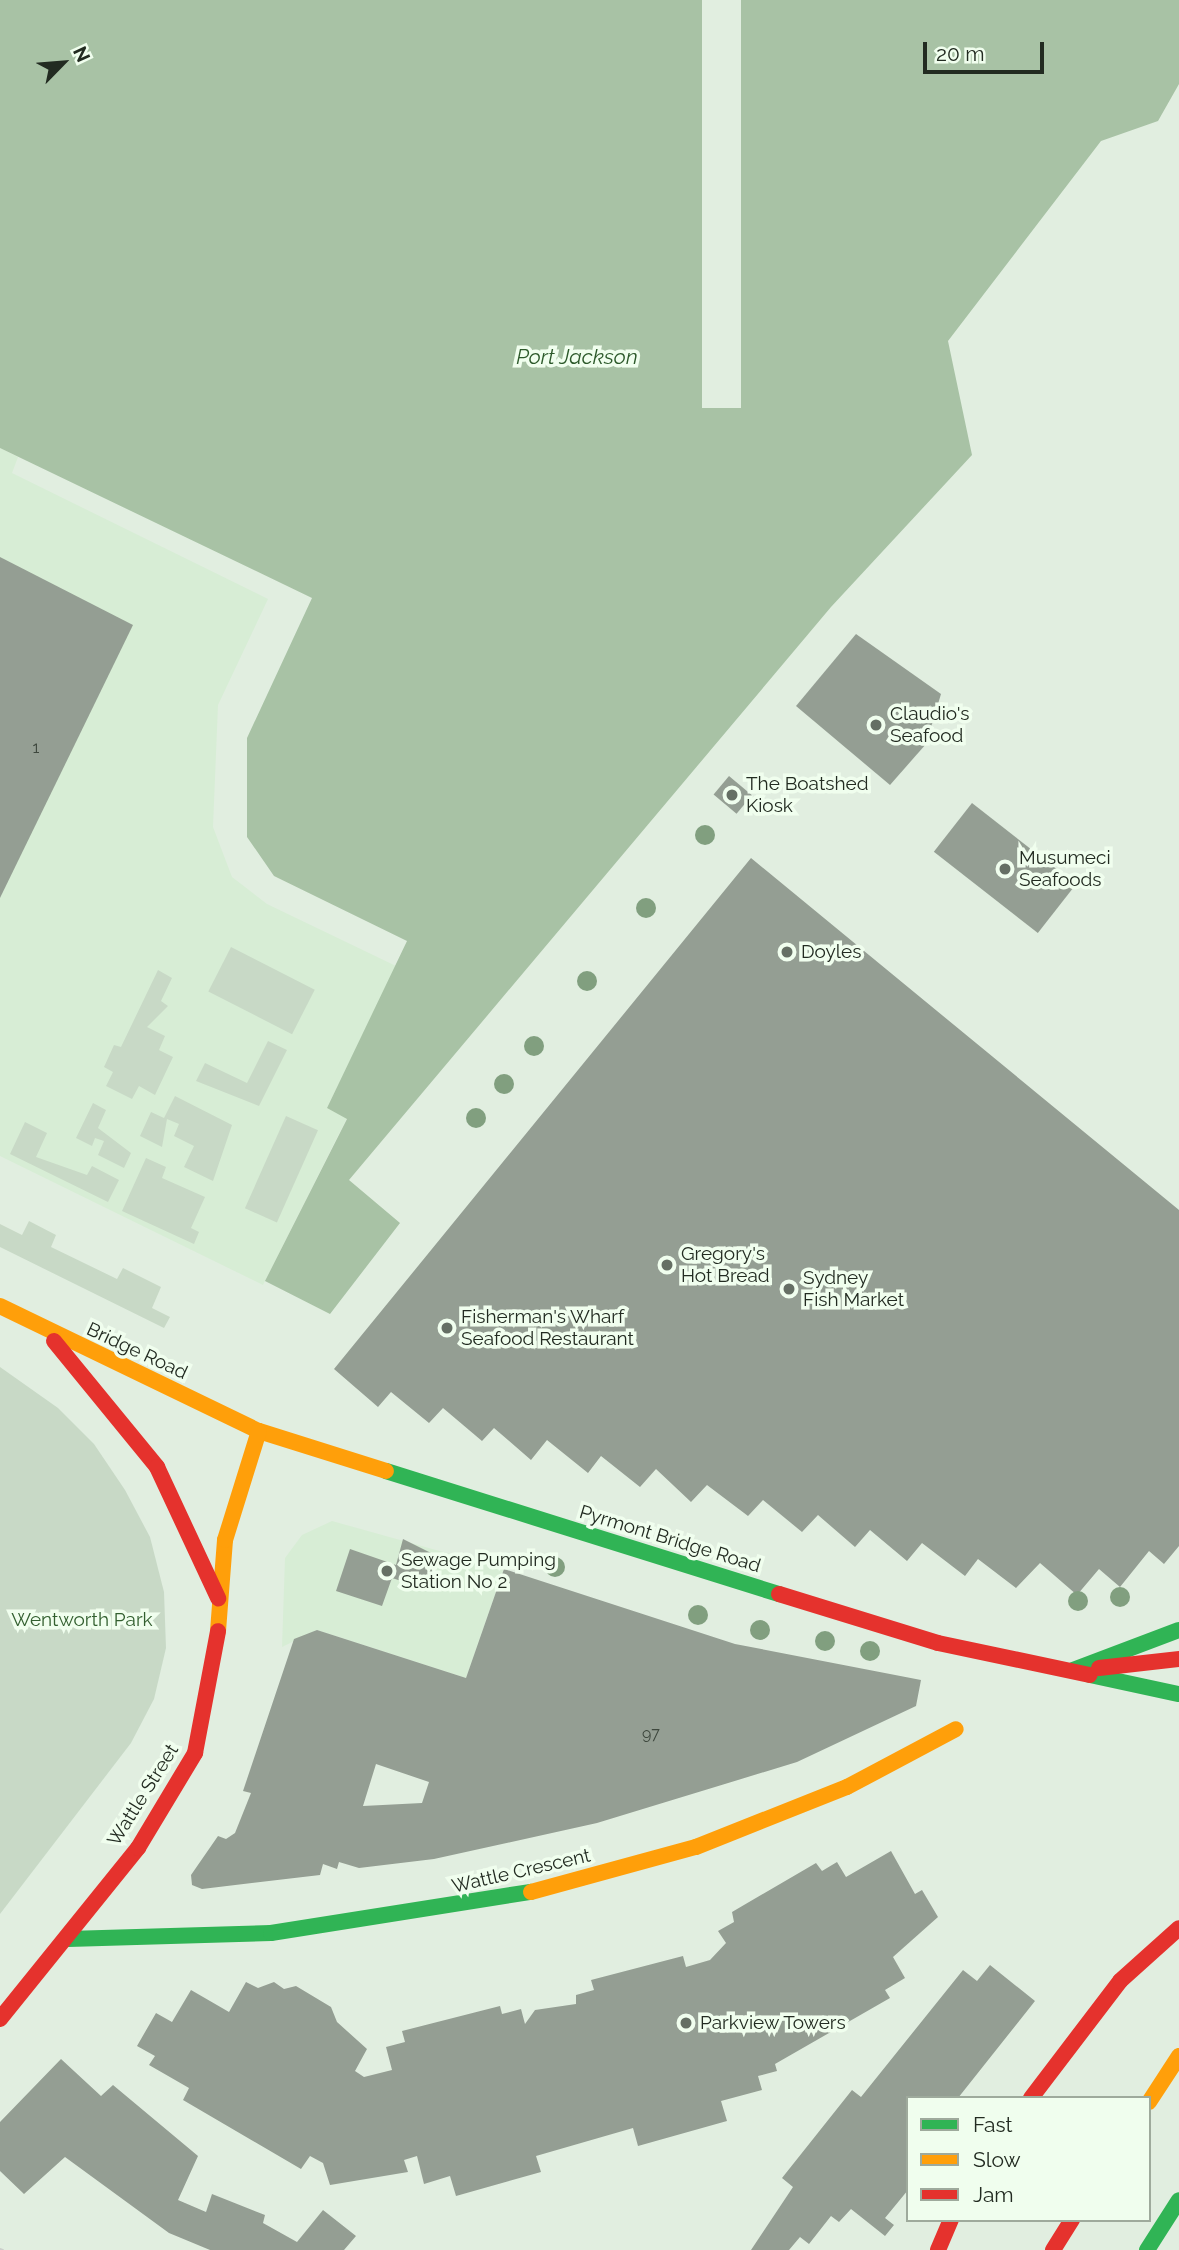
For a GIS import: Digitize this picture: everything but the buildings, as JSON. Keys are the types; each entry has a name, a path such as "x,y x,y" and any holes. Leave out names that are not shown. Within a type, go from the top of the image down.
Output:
{"main road":[{"name":"Bridge Road","path":"0,1306 45,1332 259,1431"},
{"path":"45,1332 158,1467 220,1603"},
{"name":"Wattle Street","path":"0,2020 68,1939 159,1818 195,1753 212,1688 225,1540 259,1431"},
{"name":"Pyrmont Bridge Road","path":"259,1431 938,1643 1179,1694"},
{"path":"1073,1670 1179,1630"},
{"name":"Pyrmont Bridge Road","path":"1073,1670 1179,1660"},
{"name":"Wattle Crescent","path":"68,1939 271,1933 549,1889 696,1847 847,1787 956,1730"},
{"path":"1033,2096 1120,1981 1179,1928"},
{"path":"1151,2099 1179,2056"},
{"path":"1147,2250 1179,2200"},
{"path":"938,2250 950,2222"},
{"path":"1053,2250 1071,2222"}],"shaded area":[{"path":"0,448 18,457 12,473 268,599 218,705 213,827 232,877 267,904 396,966 327,1108 347,1118 263,1285 0,1156"},
{"path":"332,1521 504,1569 466,1678 317,1630 282,1647 285,1558 302,1535"}],"green space":[{"path":"231,947 315,990 292,1034 208,992"},
{"path":"158,970 172,978 161,1001 168,1006 147,1027 165,1036 159,1050 173,1057 155,1095 139,1086 132,1099 106,1086 113,1072 104,1067 114,1045 121,1047"},
{"path":"268,1041 287,1050 259,1106 196,1081 205,1063 247,1083"},
{"path":"175,1096 232,1125 213,1181 184,1167 194,1146 174,1136 179,1124 167,1119 162,1147 140,1136 151,1112 164,1118"},
{"path":"93,1103 106,1110 98,1128 131,1153 124,1168 98,1155 104,1141 95,1138 92,1146 76,1138"},
{"path":"286,1116 318,1130 277,1223 245,1208"},
{"path":"25,1122 47,1133 36,1157 87,1175 92,1166 119,1180 108,1202 10,1154"},
{"path":"146,1158 166,1167 162,1178 205,1197 191,1228 199,1232 194,1244 122,1211"},
{"path":"29,1221 56,1235 51,1247 117,1279 123,1268 161,1287 152,1308 170,1317 164,1328 0,1247 0,1224 22,1235"},
{"name":"Wentworth Park","path":"0,1367 58,1408 94,1444 125,1490 150,1537 164,1592 166,1648 154,1699 131,1743 0,1914"}],"water":[{"name":"Port Jackson","path":"0,0 1179,0 1179,84 1158,121 1101,141 948,341 972,455 831,607 349,1180 400,1223 330,1314 265,1281 347,1119 327,1108 407,941 274,876 247,837 247,738 312,598 0,448"}],"pier":[{"path":"702,0 741,0 741,408 702,408"}],"traffic: fast":[{"path":"386,1471 779,1594"},
{"path":"1073,1670 1179,1630"},
{"path":"1090,1675 1179,1694"},
{"path":"68,1939 271,1933 531,1892"},
{"path":"1147,2250 1179,2200"}],"traffic: slow":[{"path":"0,1306 259,1431 386,1471"},
{"path":"218,1631 225,1540 259,1431"},
{"path":"531,1892 696,1847 847,1787 956,1729"},
{"path":"1151,2099 1179,2056"}],"traffic: jam":[{"path":"54,1341 157,1467 218,1598"},
{"path":"779,1594 938,1643 1090,1675"},
{"path":"0,2019 138,1848 195,1753 218,1631"},
{"path":"1099,1668 1179,1659"},
{"path":"1033,2096 1120,1981 1179,1928"},
{"path":"938,2250 950,2222"},
{"path":"1053,2250 1071,2222"}],"place":[{"name":"Claudio's Seafood","path":"876,725"},
{"name":"The Boatshed Kiosk","path":"732,795"},
{"name":"Musumeci Seafoods","path":"1005,869"},
{"name":"Doyles","path":"787,952"},
{"name":"Gregory's Hot Bread","path":"667,1265"},
{"name":"Sydney Fish Market","path":"789,1289"},
{"name":"Fisherman's Wharf Seafood Restaurant","path":"447,1328"},
{"name":"Sewage Pumping Station No 2","path":"387,1571"},
{"name":"Parkview Towers","path":"686,2023"}]}
